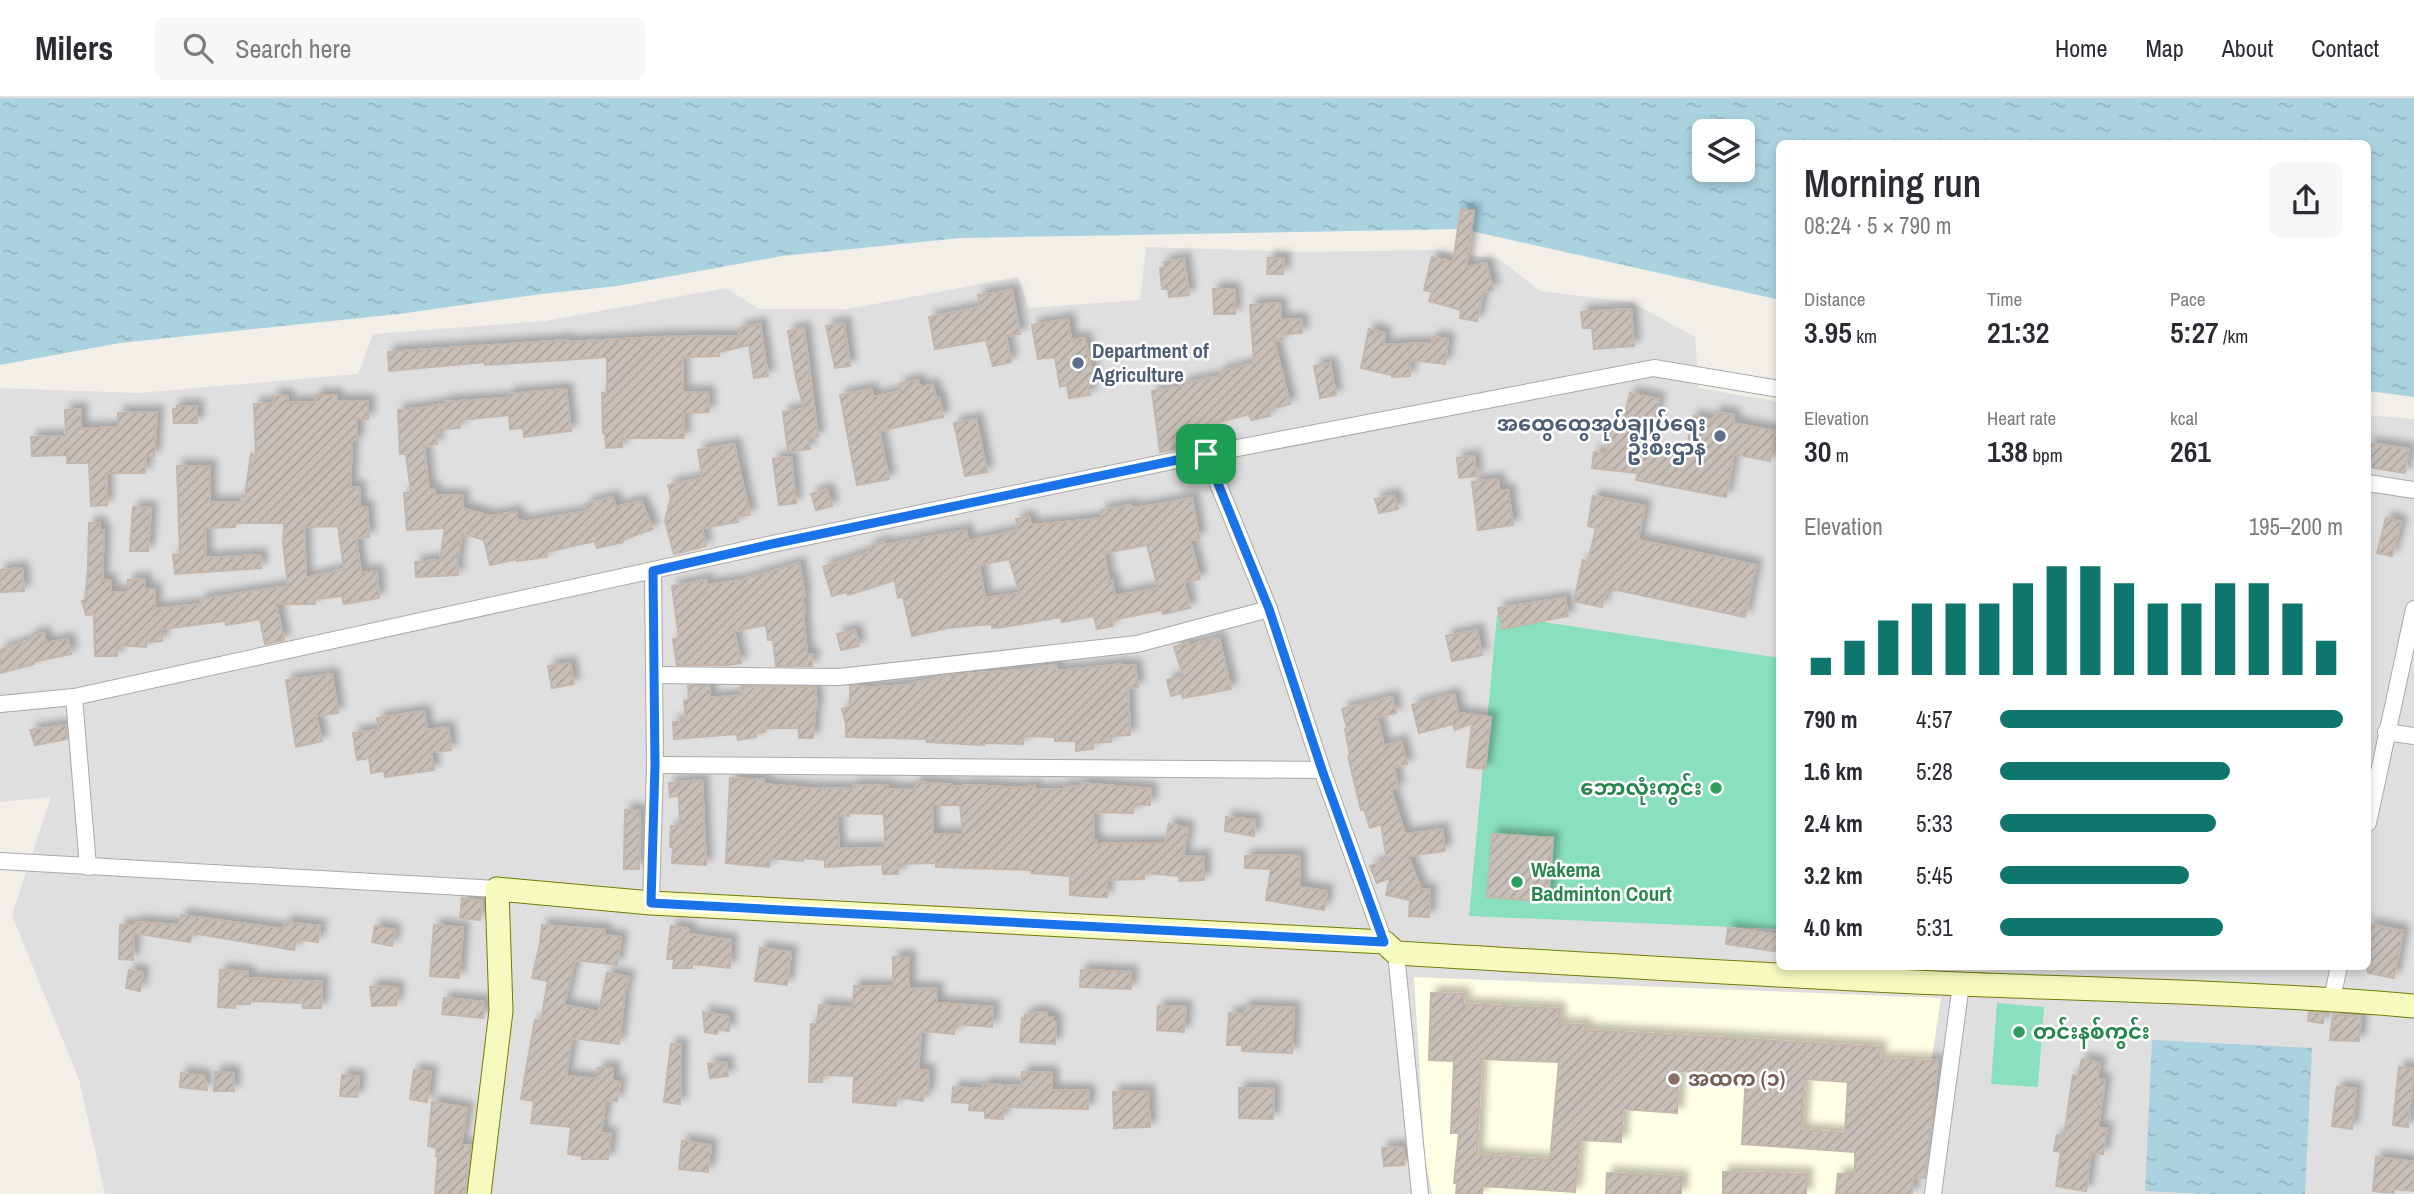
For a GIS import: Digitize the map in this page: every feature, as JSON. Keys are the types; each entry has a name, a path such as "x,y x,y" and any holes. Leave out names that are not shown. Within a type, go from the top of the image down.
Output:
{"street":[{"path":"0,704 74,697 772,544 1206,454 1654,368 1776,387"},
{"path":"1206,454 1269,609 1322,770 1390,947 1420,1194"},
{"path":"2371,484 2414,491"},
{"path":"651,903 655,765 653,571"},
{"path":"655,675 852,676 1137,644 1269,609"},
{"path":"2371,808 2414,609"},
{"path":"74,697 88,867"},
{"path":"2386,732 2414,736"},
{"path":"655,765 1322,770"},
{"path":"0,861 497,889 651,903 1961,984 2332,999 2414,1006"},
{"path":"479,1194 501,1011 497,889"},
{"path":"2332,999 2338,970"},
{"path":"1933,1194 1961,984"}],"shaded area":[{"path":"1146,247 1301,252 1435,250 1499,259 1540,291 1631,302 1695,337 1699,388 1776,401 1776,970 2371,970 2371,415 2414,419 2414,1194 105,1194 79,1080 12,915 51,797 0,802 0,388 139,393 358,374 373,334 545,321 726,288 759,309 848,309 1018,277 1029,308 1140,300"},
{"name":"အထက (၁)","path":"1414,977 1941,998 1911,1194 1432,1194 1425,1160"}],"green space":[{"path":"1497,615 1776,657 1776,929 1469,916"},
{"path":"1997,1003 2044,1007 2038,1087 1991,1084"}],"water":[{"path":"0,98 2414,98 2414,397 2371,391 2371,140 1776,140 1776,299 1462,229 961,238 782,256 617,286 399,314 120,343 0,365"},
{"path":"2152,1040 2312,1048 2305,1194 2145,1191"}],"building":[{"path":"1461,209 1474,211 1466,267 1486,263 1493,290 1483,292 1477,321 1460,318 1461,310 1429,301 1432,292 1424,290 1432,257 1453,262"},
{"path":"1268,258 1284,258 1283,274 1267,274"},
{"path":"1184,259 1189,295 1169,297 1168,289 1162,289 1160,268 1165,267 1164,262"},
{"path":"1213,289 1234,289 1235,314 1214,314"},
{"path":"1012,290 1020,334 1006,336 1011,362 993,366 986,340 935,349 929,317 980,307 978,295"},
{"path":"1280,303 1281,320 1301,319 1302,333 1282,334 1283,340 1274,341 1290,404 1268,410 1270,416 1251,420 1249,414 1212,424 1213,432 1193,436 1196,445 1160,452 1152,391 1185,386 1185,383 1220,376 1219,372 1254,363 1250,305"},
{"path":"1631,309 1634,346 1594,349 1592,328 1583,328 1581,312"},
{"path":"1068,319 1071,340 1085,338 1094,381 1088,382 1090,395 1069,398 1067,385 1060,387 1055,357 1038,359 1032,325"},
{"path":"844,323 850,366 835,368 826,326"},
{"path":"760,324 768,376 754,378 749,345 719,352 719,356 682,357 683,393 708,392 709,412 683,413 684,438 622,438 622,447 606,448 603,433 602,393 607,393 607,357 485,365 485,362 389,371 388,352 568,340 740,336 739,328"},
{"path":"804,328 818,437 808,438 810,449 788,452 783,412 804,409 788,331"},
{"path":"1369,329 1385,333 1383,345 1432,343 1433,337 1448,339 1445,364 1409,360 1410,376 1392,377 1361,368"},
{"path":"1330,363 1336,395 1320,398 1314,366"},
{"path":"918,380 920,387 933,385 936,397 939,397 943,417 879,431 889,479 857,485 840,395 871,389 873,397 901,391 899,384"},
{"path":"566,389 571,431 524,437 523,428 510,429 509,415 460,420 460,428 441,429 441,432 435,433 437,444 424,446 429,490 434,489 435,495 463,496 462,508 490,516 516,512 518,521 522,522 587,511 585,504 613,497 616,507 641,501 653,529 622,540 623,542 597,548 595,541 546,552 547,557 517,559 490,565 484,540 462,533 457,562 458,575 416,577 415,562 440,560 445,528 407,530 404,493 411,492 406,454 400,454 398,410 444,402 508,398 508,394"},
{"path":"1630,393 1659,399 1648,451 1685,458 1693,416 1713,420 1715,412 1734,415 1733,423 1775,431 1770,461 1734,454 1726,497 1636,480 1638,473 1592,468 1594,452 1606,454 1614,420 1623,422"},
{"path":"287,395 288,403 316,402 315,395 336,395 337,401 368,401 368,419 357,419 357,441 352,441 350,488 359,487 360,507 367,507 369,537 356,538 361,573 377,571 379,598 344,604 342,596 315,599 315,604 276,604 284,640 265,644 260,619 226,625 225,621 162,629 162,641 147,642 146,647 117,645 117,656 95,656 94,614 86,615 82,601 85,600 88,569 89,523 100,523 100,530 104,530 102,580 110,580 111,592 128,592 128,580 145,579 145,589 155,589 155,609 201,604 201,599 288,586 283,543 284,523 235,523 235,527 205,528 206,558 260,555 261,568 175,574 173,555 180,555 177,466 210,466 210,503 241,502 241,497 245,497 251,454 256,455 254,404 273,403 273,396","holes":["338,526 344,569 306,578 304,527"]},
{"path":"177,406 197,406 197,423 174,423 173,409 177,409"},
{"path":"81,409 81,429 118,427 118,413 157,412 154,456 146,456 145,473 106,473 107,505 91,506 89,463 67,463 67,455 32,456 31,437 66,436 65,410"},
{"path":"976,419 987,472 965,476 954,423"},
{"path":"2371,443 2409,449 2405,473 2371,467"},
{"path":"734,444 750,515 737,516 738,522 702,528 706,546 674,554 665,521 671,497 668,485 702,478 698,450"},
{"path":"1474,456 1476,476 1459,478 1457,458"},
{"path":"791,457 796,503 779,505 773,459"},
{"path":"1498,479 1499,490 1508,490 1513,525 1478,530 1472,482"},
{"path":"827,489 832,506 816,510 811,494"},
{"path":"1394,495 1398,509 1379,513 1375,499"},
{"path":"1593,496 1645,506 1638,540 1756,565 1745,617 1612,589 1611,592 1606,591 1602,607 1574,601 1583,560 1588,562 1596,528 1588,526"},
{"path":"1192,498 1199,538 1190,540 1200,579 1184,582 1190,608 1163,614 1162,610 1111,620 1113,626 1097,629 1094,616 1062,622 1061,617 1004,627 992,628 992,624 947,628 912,636 903,597 898,598 895,580 848,595 847,592 832,596 823,567 869,552 868,547 884,542 885,545 966,530 968,541 1018,530 1016,519 1029,517 1031,525 1066,522 1102,518 1101,510 1131,505 1132,508","holes":["1147,545 1158,588 1115,596 1104,553","1009,559 1020,593 985,598 979,565"]},
{"path":"133,507 151,508 148,551 130,551"},
{"path":"2386,518 2401,522 2392,556 2377,553"},
{"path":"799,563 805,596 802,597 807,654 813,655 812,666 776,666 773,640 768,640 766,625 734,631 741,663 677,665 673,639 679,638 672,586 706,580 707,585 741,580"},
{"path":"22,568 24,591 0,592 0,570"},
{"path":"1565,598 1568,616 1502,629 1498,608"},
{"path":"855,630 859,646 841,650 837,634"},
{"path":"1477,630 1482,655 1452,661 1446,636"},
{"path":"44,633 46,643 68,639 71,654 0,673 0,650 31,640 30,636"},
{"path":"1219,638 1231,689 1183,698 1182,693 1171,696 1167,680 1183,676 1174,647 1188,643 1189,646"},
{"path":"570,663 574,684 552,688 548,666"},
{"path":"1056,665 1057,671 1135,665 1138,687 1128,688 1130,735 1111,736 1111,742 1092,742 1093,749 1076,751 1076,741 1055,741 1055,737 1024,736 1023,744 984,745 927,742 927,739 846,737 842,709 850,707 850,686 865,688 906,685 950,675"},
{"path":"332,674 338,713 316,716 322,741 296,747 286,680"},
{"path":"688,686 710,686 710,698 742,695 741,686 815,687 817,708 813,738 799,738 799,728 765,728 765,732 755,733 756,737 738,740 737,734 674,739 673,722 686,721 684,701 689,700"},
{"path":"1454,694 1458,713 1491,717 1485,769 1467,767 1472,723 1455,730 1453,724 1419,733 1412,705"},
{"path":"1392,697 1396,713 1377,717 1384,746 1401,741 1407,764 1394,767 1398,788 1391,790 1405,834 1442,829 1445,851 1408,856 1421,889 1430,890 1429,917 1409,916 1410,900 1386,895 1390,878 1377,883 1370,866 1387,860 1381,824 1370,828 1364,809 1361,810 1348,756 1347,728 1342,709"},
{"path":"424,711 427,730 448,727 451,750 431,752 434,770 385,777 384,771 371,773 369,758 357,760 353,733 379,730 377,718"},
{"path":"66,725 67,739 35,745 30,730"},
{"path":"730,778 764,780 764,784 807,788 853,789 853,785 915,789 915,782 952,787 1035,786 1035,790 1080,787 1080,783 1151,789 1150,805 1134,804 1133,813 1094,812 1093,840 1097,840 1097,844 1165,843 1169,824 1188,828 1183,857 1204,856 1204,880 1179,881 1179,876 1144,873 1144,879 1107,880 1107,897 1099,897 1070,895 1070,876 1031,873 1031,870 936,867 936,863 898,864 898,874 883,874 882,864 825,867 825,860 803,858 803,861 770,858 769,867 726,863","holes":["932,805 960,805 963,834 933,834","849,813 884,814 885,848 839,849 837,816 849,816"]},
{"path":"702,780 706,865 672,863 671,826 680,826 679,796 670,797 669,783"},
{"path":"625,810 640,810 639,869 624,869"},
{"path":"1226,817 1255,820 1254,836 1225,831"},
{"path":"1492,834 1553,838 1548,902 1487,897"},
{"path":"1299,855 1300,887 1327,891 1324,910 1266,900 1271,869 1245,868 1245,856"},
{"path":"462,898 482,901 480,920 460,918"},
{"path":"181,915 284,929 286,922 320,926 318,942 296,939 294,950 192,933 190,942 134,933 133,960 119,959 120,925 134,925 135,922 179,925"},
{"path":"434,925 463,928 459,978 430,976"},
{"path":"542,925 605,930 605,935 621,937 617,965 575,960 564,1005 599,1012 607,973 629,977 619,1044 572,1038 566,1076 598,1079 598,1068 613,1068 613,1081 620,1082 617,1101 606,1100 601,1133 611,1134 608,1159 582,1159 582,1156 568,1154 571,1127 531,1123 534,1101 521,1099 535,1020 541,1021 548,981 532,978"},
{"path":"2371,925 2403,931 2394,978 2368,973 2368,970 2371,970"},
{"path":"375,926 395,930 392,946 372,942"},
{"path":"671,926 689,929 689,934 731,940 730,968 692,964 692,968 673,968 674,959 667,959"},
{"path":"1728,928 1776,934 1776,951 1726,944"},
{"path":"760,948 791,952 787,985 755,981"},
{"path":"893,957 909,957 909,988 937,989 937,1003 993,1007 992,1027 955,1024 954,1034 921,1031 918,1070 929,1071 928,1094 924,1094 923,1101 897,1097 896,1106 853,1102 854,1076 822,1075 822,1082 809,1082 811,1024 817,1024 819,1005 853,1008 854,986 893,987"},
{"path":"129,970 143,972 140,991 126,988"},
{"path":"220,970 248,972 248,978 322,982 321,1008 303,1008 303,1003 250,1001 250,1004 235,1004 235,1008 218,1007"},
{"path":"1081,970 1131,972 1131,989 1080,987"},
{"path":"370,987 398,988 396,1005 372,1006"},
{"path":"1431,993 1464,994 1463,1004 1559,1009 1559,1024 1585,1025 1585,1030 1880,1047 1879,1059 1938,1061 1925,1178 1913,1177 1912,1194 1836,1194 1838,1174 1855,1174 1855,1152 1742,1144 1746,1075 1679,1071 1677,1113 1623,1109 1621,1142 1580,1140 1575,1192 1483,1186 1482,1194 1456,1194 1457,1183 1454,1183 1459,1133 1451,1133 1454,1061 1429,1060","holes":["1481,1059 1559,1062 1550,1160 1477,1155","1805,1079 1848,1082 1845,1133 1801,1130"]},
{"path":"444,998 484,1002 483,1018 442,1014"},
{"path":"1158,1006 1186,1007 1184,1032 1157,1030"},
{"path":"1244,1006 1294,1008 1292,1053 1242,1051 1242,1045 1227,1045 1229,1013 1244,1014"},
{"path":"703,1012 729,1016 729,1031 718,1029 717,1034 705,1032"},
{"path":"1030,1012 1047,1013 1046,1017 1053,1017 1052,1021 1056,1021 1055,1044 1020,1042 1022,1018 1025,1019 1025,1015 1030,1016"},
{"path":"2309,1012 2324,1013 2323,1023 2308,1021"},
{"path":"2333,1014 2361,1017 2359,1041 2330,1040"},
{"path":"671,1044 681,1045 680,1104 664,1102"},
{"path":"2082,1059 2100,1063 2097,1079 2105,1080 2098,1128 2107,1129 2103,1154 2091,1152 2086,1191 2056,1186 2061,1152 2054,1151 2057,1135 2064,1137 2073,1075 2078,1076"},
{"path":"726,1062 728,1076 710,1078 708,1064"},
{"path":"2399,1067 2414,1069 2408,1127 2393,1125"},
{"path":"414,1070 431,1072 427,1102 410,1099"},
{"path":"215,1072 233,1072 234,1091 214,1091"},
{"path":"1022,1072 1052,1073 1052,1090 1089,1091 1088,1109 1003,1107 1003,1119 985,1118 985,1111 969,1110 970,1103 952,1102 953,1087 983,1089 984,1084 1021,1086"},
{"path":"181,1073 204,1076 207,1090 180,1087"},
{"path":"342,1075 359,1077 357,1097 340,1096"},
{"path":"2337,1087 2356,1089 2352,1129 2332,1126"},
{"path":"1239,1088 1274,1089 1273,1119 1239,1118"},
{"path":"1148,1091 1150,1127 1114,1128 1113,1092"},
{"path":"432,1102 467,1108 461,1145 471,1146 465,1194 435,1194 437,1148 428,1146"},
{"path":"682,1141 711,1145 708,1172 679,1169"},
{"path":"1403,1147 1404,1165 1384,1166 1382,1148"},
{"path":"2376,1157 2414,1162 2414,1191 2373,1191"},
{"path":"1723,1172 1806,1174 1806,1194 1723,1194"},
{"path":"1607,1173 1682,1177 1681,1194 1606,1194"}],"place":[{"name":"Department of Agriculture","path":"1078,363"},
{"name":"အထွေထွေအုပ်ချုပ်ရေး ဦးစီးဌာန","path":"1720,436"},
{"name":"ဘောလုံးကွင်း","path":"1716,788"},
{"name":"Wakema Badminton Court","path":"1517,882"},
{"name":"တင်းနစ်ကွင်း","path":"2019,1032"},
{"name":"အထက (၁)","path":"1674,1079"}],"route":[{"path":"1206,454 1269,609 1322,770 1384,942 651,903 655,765 653,571 1206,454"}]}
